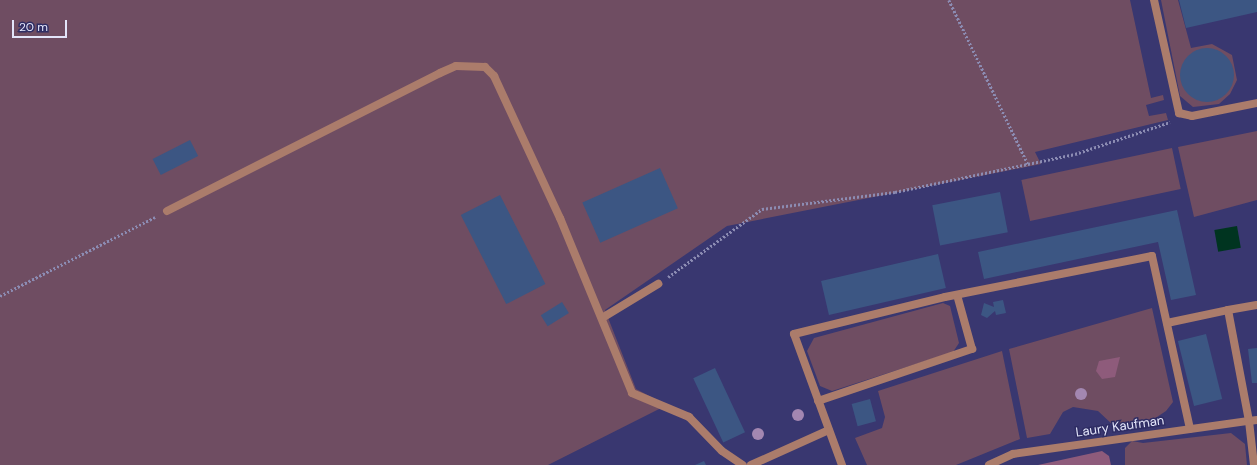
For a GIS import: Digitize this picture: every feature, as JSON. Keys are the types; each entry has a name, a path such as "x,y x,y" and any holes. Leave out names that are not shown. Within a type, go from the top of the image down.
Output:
{"street":[{"path":"1154,0 1177,109 1187,116 1257,103"},
{"path":"167,211 446,70 456,66 485,67 494,76 602,318 632,393 688,417 722,451 743,465"},
{"path":"842,465 794,334 957,295 1152,256 1190,429"},
{"path":"602,318 658,284"},
{"path":"818,401 972,349 957,295"},
{"path":"1166,323 1257,305"},
{"path":"1228,310 1253,420 1254,465"},
{"name":"Laury Kaufman","path":"989,465 1012,454 1253,420"},
{"path":"750,465 829,430"}],"path":[{"path":"949,0 1028,164"},
{"path":"658,284 762,209 895,192 1075,154 1187,116"},
{"path":"0,296 167,211"}],"shaded area":[{"path":"0,0 1130,0 1151,98 1163,95 1164,100 1146,105 1149,116 1166,113 1168,120 1035,152 1041,164 727,226 605,310 636,389 667,405 548,465 0,465"},
{"path":"1161,0 1178,0 1191,48 1212,44 1232,55 1237,80 1230,94 1219,104 1193,107 1180,96"},
{"path":"1257,131 1257,200 1194,217 1178,147"},
{"path":"1172,148 1181,189 1030,221 1021,180"},
{"path":"1237,226 1241,248 1218,252 1214,230"},
{"path":"943,303 950,306 959,343 953,352 832,391 820,386 807,351 814,338"},
{"path":"1152,308 1173,402 1166,411 1154,419 1113,425 1098,411 1073,407 1063,412 1050,434 1027,438 1009,349"},
{"path":"1002,351 1020,439 956,465 867,465 855,438 882,428 885,417 878,391"},
{"path":"1120,357 1115,377 1102,379 1096,371 1099,361"},
{"path":"1231,433 1245,444 1247,465 1125,465 1125,448 1132,441 1143,443"},
{"path":"1102,451 1109,456 1111,465 1038,465"}],"building":[{"path":"1179,0 1257,0 1257,12 1186,28"},
{"path":"1202,48 1212,48 1222,52 1230,60 1234,70 1234,80 1230,90 1222,98 1212,102 1202,102 1192,98 1184,90 1180,80 1180,70 1184,60 1192,52"},
{"path":"190,140 198,156 161,175 153,159"},
{"path":"660,168 678,208 600,243 582,203"},
{"path":"1000,192 1008,232 940,245 932,205"},
{"path":"500,195 545,284 506,304 461,215"},
{"path":"1177,210 1196,295 1171,300 1158,242 984,279 978,252"},
{"path":"938,254 946,288 829,315 821,281"},
{"path":"1003,300 1006,313 996,315 995,311 987,318 981,315 984,303 994,307 993,302"},
{"path":"562,302 569,313 548,326 541,315"},
{"path":"1206,334 1222,399 1194,406 1178,341"},
{"path":"1257,348 1257,383 1252,383 1248,349"},
{"path":"715,368 745,432 723,442 693,378"},
{"path":"870,399 876,421 858,426 852,404"},
{"path":"704,461 706,465 695,465"}]}
